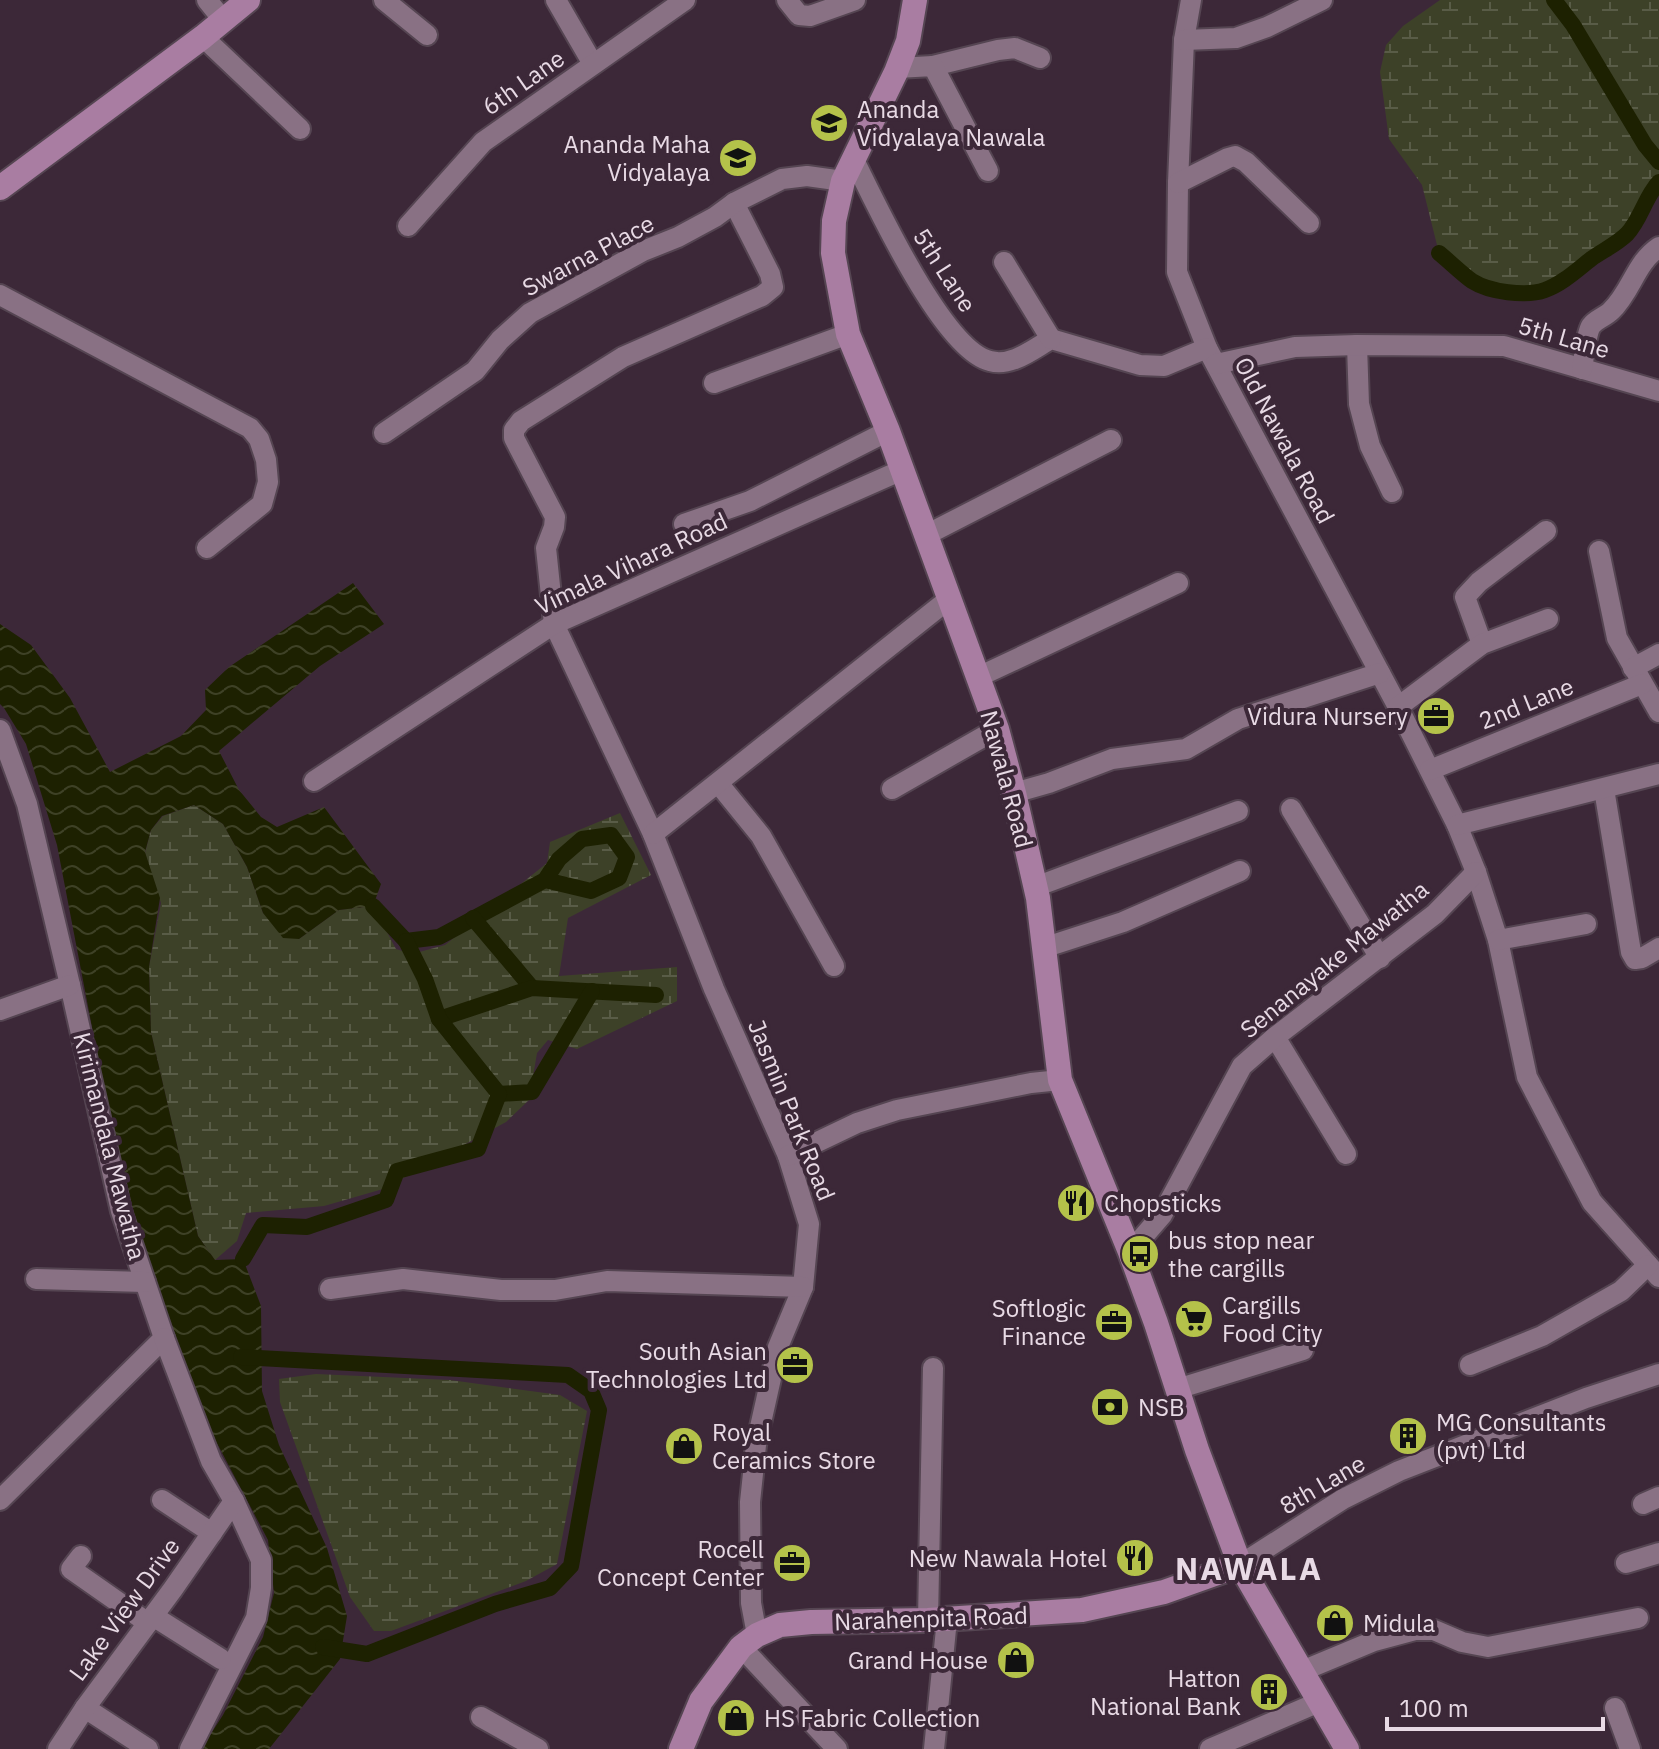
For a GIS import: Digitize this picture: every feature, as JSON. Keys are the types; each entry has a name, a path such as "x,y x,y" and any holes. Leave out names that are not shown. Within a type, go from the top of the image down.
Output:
{"main road":[{"path":"0,188 248,0"},
{"name":"Nawala Road","path":"915,0 908,41 849,171 834,221 833,253 848,334 888,431 997,729 1035,887 1060,1080 1130,1252 1240,1565 1347,1749"},
{"name":"Narahenpita Road","path":"749,1641 780,1625 811,1622 938,1620 1082,1610 1164,1592 1240,1565"},
{"path":"681,1749 701,1701 749,1641"}],"street":[{"path":"207,0 223,20"},
{"path":"384,0 427,35"},
{"path":"556,0 593,64"},
{"name":"6th Lane","path":"408,226 483,142 685,0"},
{"path":"787,0 799,15 810,16 855,0"},
{"name":"Old Nawala Road","path":"1191,0 1184,40 1177,272 1211,356 1398,707 1457,825 1498,940 1527,1077 1592,1202 1654,1271"},
{"path":"1184,40 1236,38 1267,27 1322,0"},
{"path":"203,37 300,129"},
{"path":"897,68 933,66 1015,48 1040,58"},
{"path":"933,66 988,171"},
{"path":"1178,183 1235,156 1246,162 1309,223"},
{"name":"Swarna Place","path":"384,433 475,371 500,340 530,313 782,179 849,171"},
{"name":"5th Lane","path":"849,171 928,299 967,348 989,361 1011,362 1051,339 1140,365 1164,366 1211,356 1295,347 1504,346 1659,391"},
{"name":"Jasmin Park Road","path":"734,203 770,274 773,287 762,296 623,357 521,421 514,430 514,438 555,517 546,548 554,624 653,834 714,989 788,1156 809,1224 803,1287 778,1347 756,1445 750,1502 749,1641"},
{"path":"1582,369 1590,328 1598,319 1609,314 1629,290 1648,254 1659,247"},
{"path":"1004,262 1051,339"},
{"path":"0,295 250,428 259,439 266,460 268,482 262,504 207,548"},
{"path":"714,383 848,334"},
{"path":"1357,345 1359,404 1370,446 1392,492"},
{"path":"684,524 750,501 888,431"},
{"path":"926,535 1111,440"},
{"name":"Vimala Vihara Road","path":"314,781 554,624 902,470"},
{"path":"1482,644 1465,597 1479,582 1546,531"},
{"path":"1599,551 1617,638 1659,712"},
{"path":"978,677 1178,583"},
{"path":"653,834 949,599"},
{"path":"1398,707 1482,644 1548,619"},
{"name":"2nd Lane","path":"1430,770 1638,676 1659,654"},
{"path":"1014,793 1112,759 1186,749 1238,719 1380,673"},
{"path":"892,789 997,729"},
{"name":"Kirimandala Mawatha","path":"0,730 27,804 121,1211 164,1338 211,1461 234,1501 261,1560 261,1588 256,1618 190,1749"},
{"path":"1457,825 1659,774"},
{"path":"718,783 761,836 834,966"},
{"path":"1604,789 1631,952 1635,959 1659,948"},
{"path":"1295,806 1385,954"},
{"path":"1035,887 1238,811"},
{"path":"1043,948 1123,922 1240,871"},
{"name":"Senanayake Mawatha","path":"1130,1252 1162,1215 1242,1066 1435,914 1476,872"},
{"path":"1498,940 1586,924"},
{"path":"0,1010 70,985"},
{"path":"1275,1037 1346,1154"},
{"path":"788,1156 857,1123 897,1110 1060,1080"},
{"path":"1470,1365 1542,1336 1654,1271"},
{"path":"36,1279 145,1282"},
{"path":"330,1289 403,1279 501,1290 555,1290 607,1281 803,1287"},
{"path":"0,1500 164,1338"},
{"path":"1177,1389 1303,1350"},
{"path":"933,1368 938,1620 934,1749"},
{"name":"8th Lane","path":"1240,1565 1343,1499 1399,1471 1586,1398 1659,1374"},
{"path":"162,1500 212,1533"},
{"name":"Lake View Drive","path":"58,1749 234,1501"},
{"path":"1626,1563 1659,1553"},
{"path":"81,1556 71,1569 150,1620 221,1659"},
{"path":"1302,1671 1374,1641 1415,1630 1434,1630 1462,1642 1488,1647 1638,1618"},
{"path":"749,1641 837,1749"},
{"path":"1210,1749 1319,1702"},
{"path":"85,1708 148,1749"},
{"path":"1615,1708 1630,1749"},
{"path":"481,1717 538,1749"}],"green space":[{"path":"1440,0 1659,0 1659,182 1625,236 1547,290 1501,291 1473,282 1439,253 1422,185 1389,139 1380,72 1386,45 1403,26"},
{"path":"194,805 223,824 247,867 263,913 299,939 339,910 373,906 396,949 412,954 445,945 547,863 550,842 620,813 651,875 568,918 559,976 677,967 677,1001 577,1049 548,1040 537,1053 529,1100 506,1122 383,1189 324,1206 246,1213 237,1241 215,1260 198,1236 151,1032 149,967 161,903 145,853 151,830 163,816"},
{"path":"316,1374 450,1380 560,1395 587,1411 557,1564 526,1581 391,1631 374,1631 350,1597 280,1402 279,1379"}],"water":[{"path":"353,583 384,624 320,666 219,751 239,790 261,817 277,827 324,807 381,884 373,906 339,910 299,939 283,938 263,913 247,867 223,824 194,805 162,816 151,830 145,852 160,898 149,967 151,1032 198,1236 215,1260 243,1259 261,1306 262,1391 279,1445 327,1548 347,1616 340,1659 269,1749 201,1749 223,1715 263,1637 274,1593 268,1540 209,1428 139,1240 110,1121 57,845 26,744 0,704 0,624 31,645 70,698 110,772 181,736 206,710 205,690 229,667"}],"waterway":[{"path":"1554,0 1573,25 1645,145 1659,162"},
{"path":"1439,253 1472,281 1488,288 1518,293 1545,290 1627,234 1659,182"},
{"path":"373,906 406,941 439,937 545,880 559,859 582,839 611,835 627,857 619,878 591,891 545,880"},
{"path":"473,918 532,988"},
{"path":"243,1259 263,1225 307,1227 386,1200 397,1171 478,1149 499,1094 439,1019 425,979 406,941"},
{"path":"439,1019 532,988 656,995"},
{"path":"499,1094 532,1092 592,991"},
{"path":"241,1357 568,1375 591,1391 599,1410 571,1566 550,1588 495,1604 367,1654 323,1647"}],"place":[{"name":"Ananda Vidyalaya Nawala","path":"829,123"},
{"name":"Ananda Maha Vidyalaya","path":"738,158"},
{"name":"Vidura Nursery","path":"1436,716"},
{"name":"Chopsticks","path":"1076,1203"},
{"name":"bus stop near the cargills","path":"1140,1254"},
{"name":"Cargills Food City","path":"1194,1319"},
{"name":"Softlogic Finance","path":"1114,1322"},
{"name":"South Asian Technologies Ltd","path":"795,1365"},
{"name":"NSB","path":"1110,1407"},
{"name":"MG Consultants (pvt) Ltd","path":"1408,1436"},
{"name":"Royal Ceramics Store","path":"684,1446"},
{"name":"New Nawala Hotel","path":"1135,1558"},
{"name":"Rocell Concept Center","path":"792,1563"},
{"name":"Midula","path":"1335,1623"},
{"name":"Grand House","path":"1016,1660"},
{"name":"Hatton National Bank","path":"1269,1692"},
{"name":"HS Fabric Collection","path":"736,1718"}],"district":[{"name":"NAWALA","path":"1249,1568"}]}
